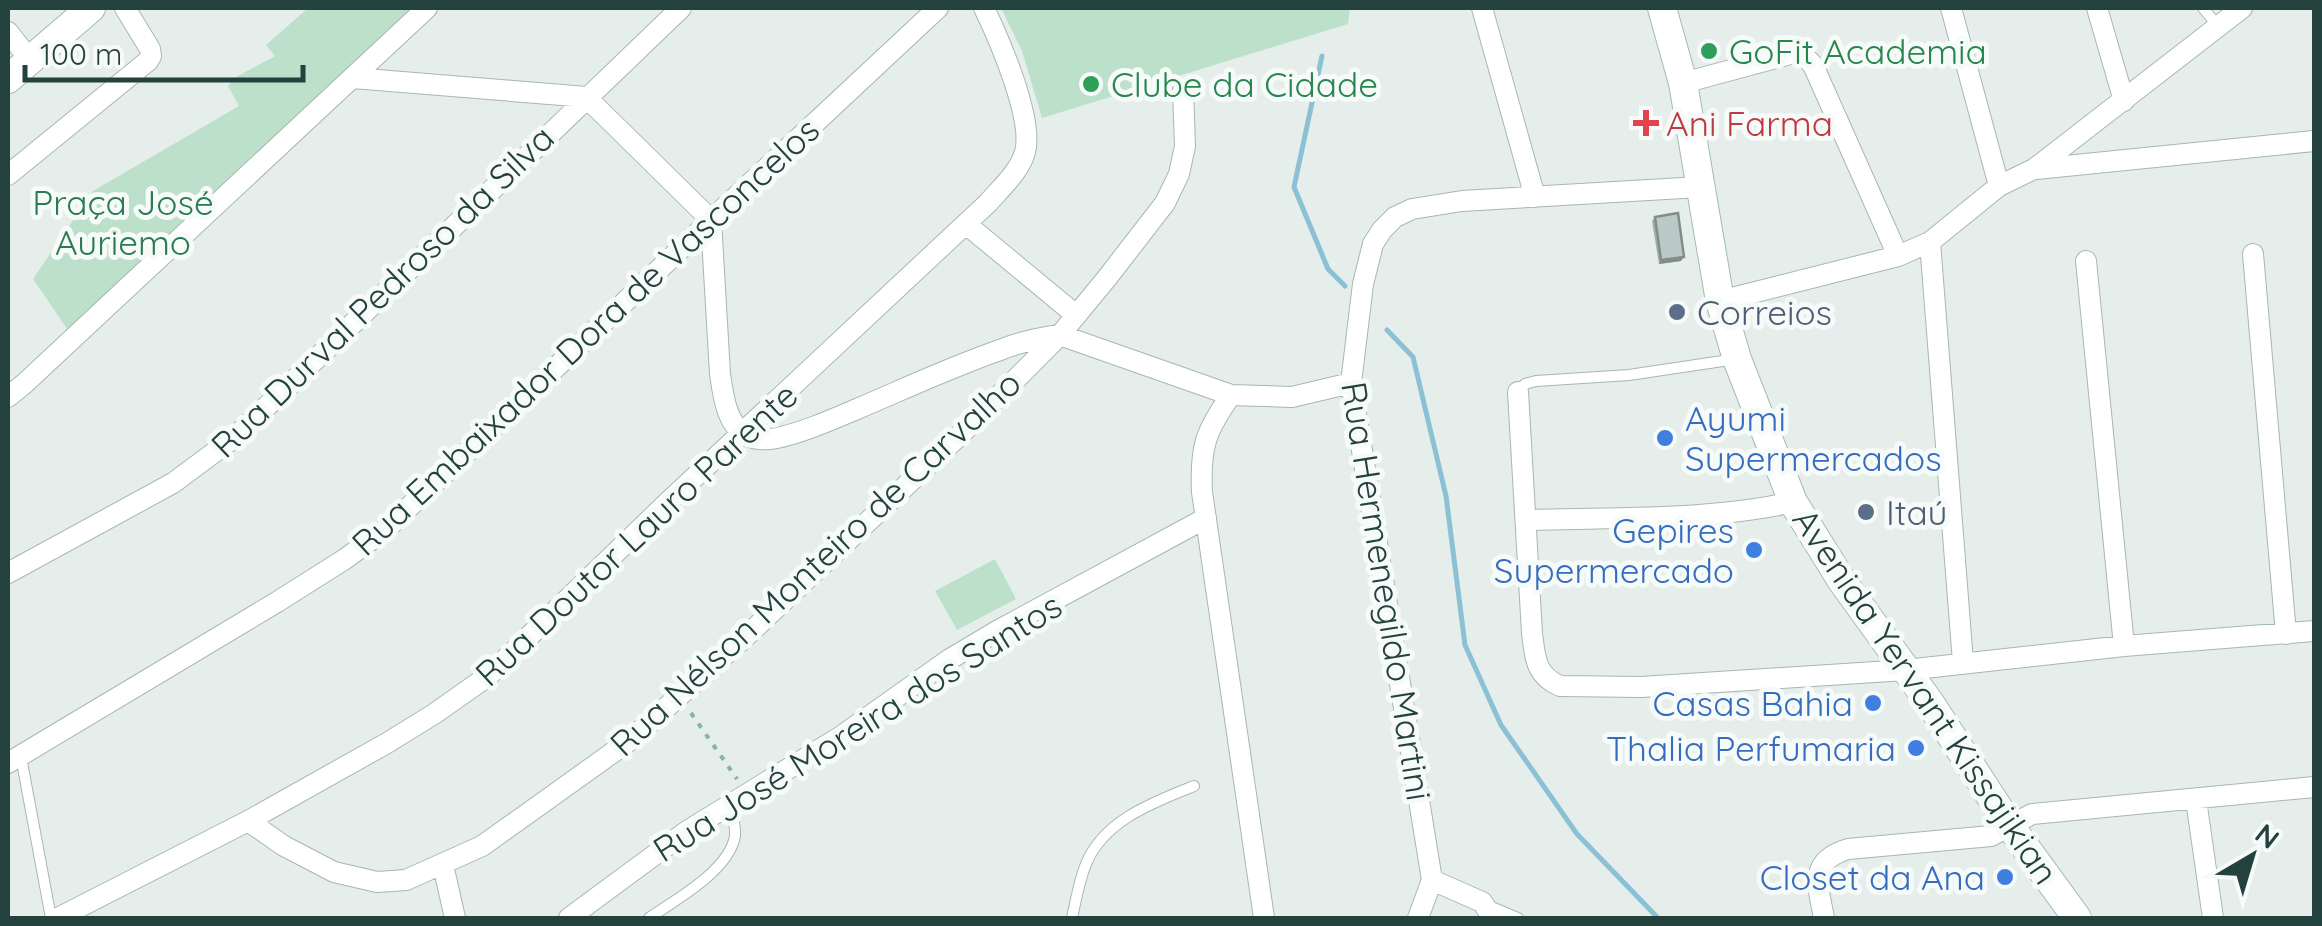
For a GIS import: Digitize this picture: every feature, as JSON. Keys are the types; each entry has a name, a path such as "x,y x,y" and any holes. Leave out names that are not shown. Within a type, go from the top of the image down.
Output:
{"main road":[{"path":"8,78 91,8"},
{"name":"Avenida Yervant Kissajikian","path":"1662,8 1683,83 1720,301 1737,358 1793,502 1842,580 2077,918"}],"street":[{"path":"8,175 148,61 150,50 125,8"},
{"path":"8,396 426,8"},
{"name":"Rua Durval Pedroso da Silva","path":"8,573 172,483 235,437 681,8"},
{"name":"Rua Embaixador Dora de Vasconcelos","path":"14,759 278,602 386,529 938,8"},
{"name":"Rua Doutor Lauro Parente","path":"54,918 248,821 387,743 488,676 966,224 1011,177 1024,156 1027,142 1006,55 984,8"},
{"path":"1482,8 1535,197"},
{"path":"1951,8 1999,186"},
{"path":"2097,8 2124,101"},
{"path":"1720,301 1898,256 1930,242 1999,186 2034,169 2242,8"},
{"path":"8,32 30,60"},
{"path":"1683,83 1794,53 1808,58 1898,256"},
{"path":"352,78 586,97 711,220 724,397 728,412 743,434 777,438 999,350 1035,338 1060,335 1230,395 1292,397 1351,383"},
{"name":"Rua Nélson Monteiro de Carvalho","path":"248,821 334,872 377,882 406,880 482,846 629,741 964,432 1060,335 1165,203 1179,174 1186,146 1184,90"},
{"path":"2034,169 2314,141"},
{"name":"Rua Hermenegildo Martini","path":"1418,918 1432,880 1351,383 1363,284 1373,244 1395,217 1412,209 1462,201 1700,187"},
{"path":"966,224 1076,315"},
{"path":"1930,242 1963,662"},
{"path":"2253,254 2286,634"},
{"path":"2086,261 2124,646"},
{"path":"1518,392 1536,664 1548,681 1560,686 1641,687 1906,670 2124,646 2314,632"},
{"path":"1230,395 1205,438 1200,460 1264,918"},
{"path":"1527,520 1703,514 1793,502"},
{"name":"Rua José Moreira dos Santos","path":"569,918 688,831 842,734 950,659 1206,518"},
{"path":"1824,918 1817,882 1820,868 1834,853 1848,849 1991,836 2032,814 2314,787"},
{"path":"2196,800 2213,918"},
{"path":"442,865 455,918"},
{"path":"1432,880 1487,910"}],"lane":[{"path":"2203,8 2218,26"},
{"path":"1518,392 1536,381 1628,374 1737,358"},
{"path":"14,759 54,918"},
{"path":"1072,918 1087,860 1113,828 1147,806 1194,786"},
{"path":"649,918 716,870 735,836 730,803"},
{"path":"1487,910 1518,918"}],"path":[{"path":"679,696 738,780 730,803"}],"green space":[{"name":"Praça José Auriemo","path":"308,8 412,8 70,333 33,279 93,191 239,106 228,86 234,78 275,56 266,45"},
{"name":"Clube da Cidade","path":"1001,8 1350,8 1348,24 1042,118 1022,51"},
{"path":"995,559 1016,599 957,630 935,591"}],"building":[{"path":"1678,213 1684,257 1661,260 1655,217"}],"waterway":[{"path":"1322,56 1294,187 1328,269 1345,286"},
{"path":"1387,330 1413,357 1446,496 1465,645 1501,725 1577,834 1658,918"}],"place":[{"name":"GoFit Academia","path":"1709,51"},
{"name":"Clube da Cidade","path":"1091,84"},
{"name":"Ani Farma","path":"1646,123"},
{"name":"Correios","path":"1677,312"},
{"name":"Ayumi Supermercados","path":"1665,438"},
{"name":"Itaú","path":"1866,512"},
{"name":"Gepires Supermercado","path":"1754,550"},
{"name":"Casas Bahia","path":"1873,703"},
{"name":"Thalia Perfumaria","path":"1916,748"},
{"name":"Closet da Ana","path":"2005,877"}]}
